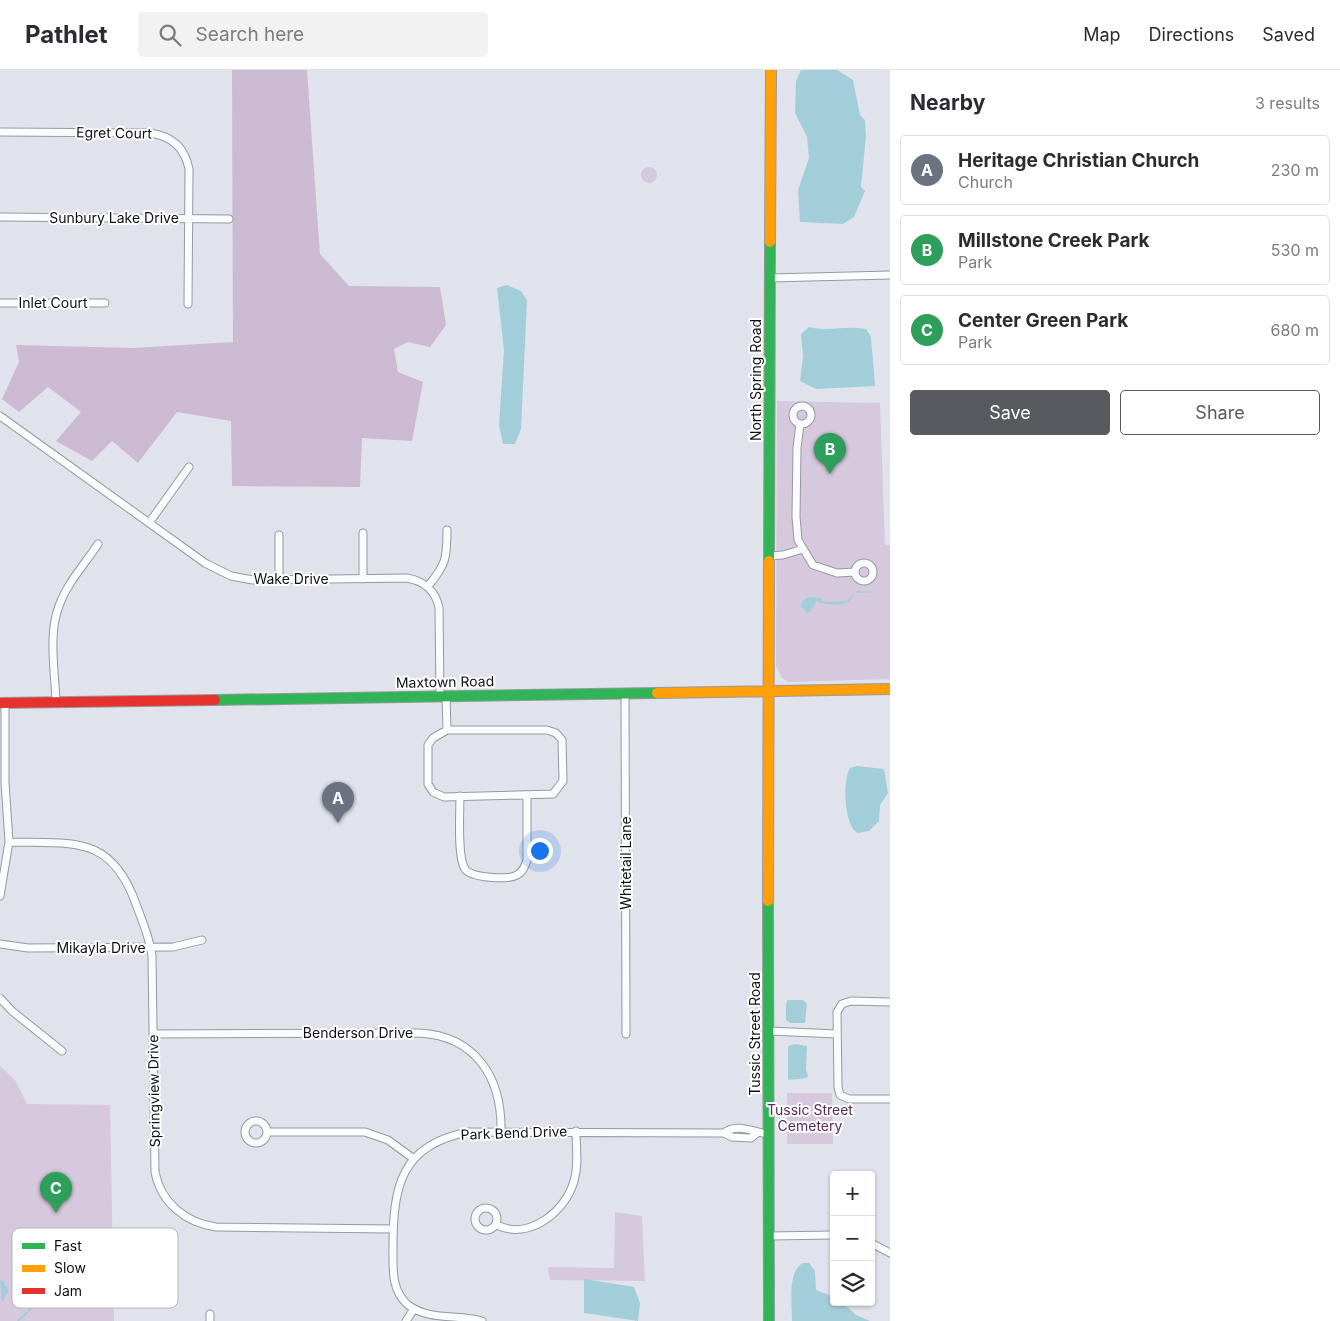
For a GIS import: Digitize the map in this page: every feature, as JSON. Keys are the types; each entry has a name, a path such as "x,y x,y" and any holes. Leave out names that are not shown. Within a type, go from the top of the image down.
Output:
{"main road":[{"name":"North Spring Road","path":"768,690 771,70"},
{"name":"Maxtown Road","path":"2,703 890,689"},
{"name":"Tussic Street Road","path":"768,690 769,1321"}],"street":[{"name":"Egret Court","path":"0,132 150,133 163,135 177,144 188,161 188,304"},
{"name":"Sunbury Lake Drive","path":"0,218 228,219"},
{"path":"770,278 890,275"},
{"name":"Inlet Court","path":"0,303 105,304"},
{"name":"Wake Drive","path":"0,416 222,573 253,580 407,578 428,586"},
{"path":"800,424 797,448 796,517 798,540 813,565 837,573 855,572"},
{"path":"149,523 189,467"},
{"path":"447,530 446,559 440,572 428,586 436,596 439,608 443,696 447,730"},
{"path":"363,533 364,579"},
{"path":"279,535 280,580"},
{"path":"56,702 54,628 57,610 64,594 98,544"},
{"path":"769,556 783,555 803,549"},
{"name":"Whitetail Lane","path":"625,693 626,1034"},
{"path":"0,896 9,842 2,703"},
{"path":"447,730 547,730 556,733 562,740 563,781 553,794 527,795 444,797 433,792 428,784 428,745 433,738 447,730"},
{"path":"460,796 462,859 465,870 474,875 504,878 516,876 524,869 527,860 527,795"},
{"name":"Springview Drive","path":"9,842 74,844 93,849 110,859 129,884 151,948 155,1172 161,1192 175,1209 197,1223 216,1227 393,1229"},
{"name":"Mikayla Drive","path":"0,944 28,948 151,948 173,947 202,940"},
{"path":"0,998 12,1011 62,1051"},
{"path":"890,1002 851,1001 842,1004 837,1012 838,1087 840,1095 849,1099 890,1099"},
{"path":"769,1031 837,1034"},
{"name":"Benderson Drive","path":"153,1034 419,1033 447,1038 471,1052 492,1078 499,1102 501,1131"},
{"path":"497,1225 508,1229 528,1227 551,1216 564,1202 575,1178 576,1131"},
{"path":"269,1132 365,1132 388,1140 414,1159"},
{"name":"Park Bend Drive","path":"482,1321 468,1318 436,1318 414,1309 402,1298 394,1283 393,1229 398,1187 414,1159 423,1150 445,1138 469,1132 724,1132 732,1137 752,1138 757,1133 769,1134"},
{"path":"769,1236 830,1235"},
{"path":"875,1245 890,1253"},
{"path":"406,1321 414,1309"}],"green space":[{"path":"649,167 655,169 657,175 655,181 649,183 643,181 641,175 643,169"},
{"path":"777,401 880,403 885,545 890,545 890,679 788,682 781,677 776,666"},
{"path":"0,1066 15,1080 27,1104 110,1105 112,1228 12,1228 12,1308 114,1308 114,1321 0,1321"},
{"name":"Tussic Street Cemetery","path":"787,1093 832,1093 833,1144 787,1144"},
{"path":"615,1212 642,1216 645,1281 550,1280 548,1267 614,1268"}],"shaded area":[{"path":"232,70 307,70 320,254 349,286 440,287 446,325 430,347 408,342 394,349 398,372 423,382 412,441 362,438 360,487 232,486 231,421 177,412 138,463 112,441 92,461 56,441 81,412 48,387 19,412 2,399 19,362 16,345 133,348 233,342"}],"water":[{"path":"801,70 837,70 853,80 860,115 865,120 866,136 861,187 865,191 854,217 843,224 800,222 798,190 809,158 807,137 795,113 796,81"},
{"path":"507,285 521,291 527,300 521,429 515,444 503,444 499,425 504,350 497,288"},
{"path":"809,327 823,329 866,329 871,337 875,386 816,389 800,381 803,356 801,334"},
{"path":"857,591 876,592 855,593"},
{"path":"855,593 850,600 844,604 829,604 817,601 811,611 807,613 801,606 802,601 809,597 820,598 824,602 847,601"},
{"path":"857,766 884,769 888,793 880,805 879,821 869,831 858,833 853,829 847,813 845,792 847,774 850,768"},
{"path":"788,1000 803,1000 807,1004 805,1023 790,1023 786,1020 786,1004"},
{"path":"795,1044 807,1046 806,1070 808,1075 807,1078 788,1080 788,1046"},
{"path":"803,1263 809,1263 815,1271 816,1290 830,1295 830,1306 846,1306 856,1315 870,1321 792,1321 792,1281 798,1267"},
{"path":"584,1279 634,1287 640,1303 638,1321 584,1313"},
{"path":"0,1280 3,1281 9,1291 2,1302"}],"waterway":[{"path":"18,1321 32,1308"}],"traffic: fast":[{"path":"769,561 770,242"},
{"path":"215,700 657,693"},
{"path":"768,901 769,1321"}],"traffic: slow":[{"path":"770,242 771,70"},
{"path":"768,901 769,561"},
{"path":"657,693 890,689"}],"traffic: jam":[{"path":"0,703 215,700"}],"place":[{"name":"Millstone Creek Park","path":"830,474"},
{"name":"Heritage Christian Church","path":"338,823"},
{"name":"Center Green Park","path":"56,1213"}]}
